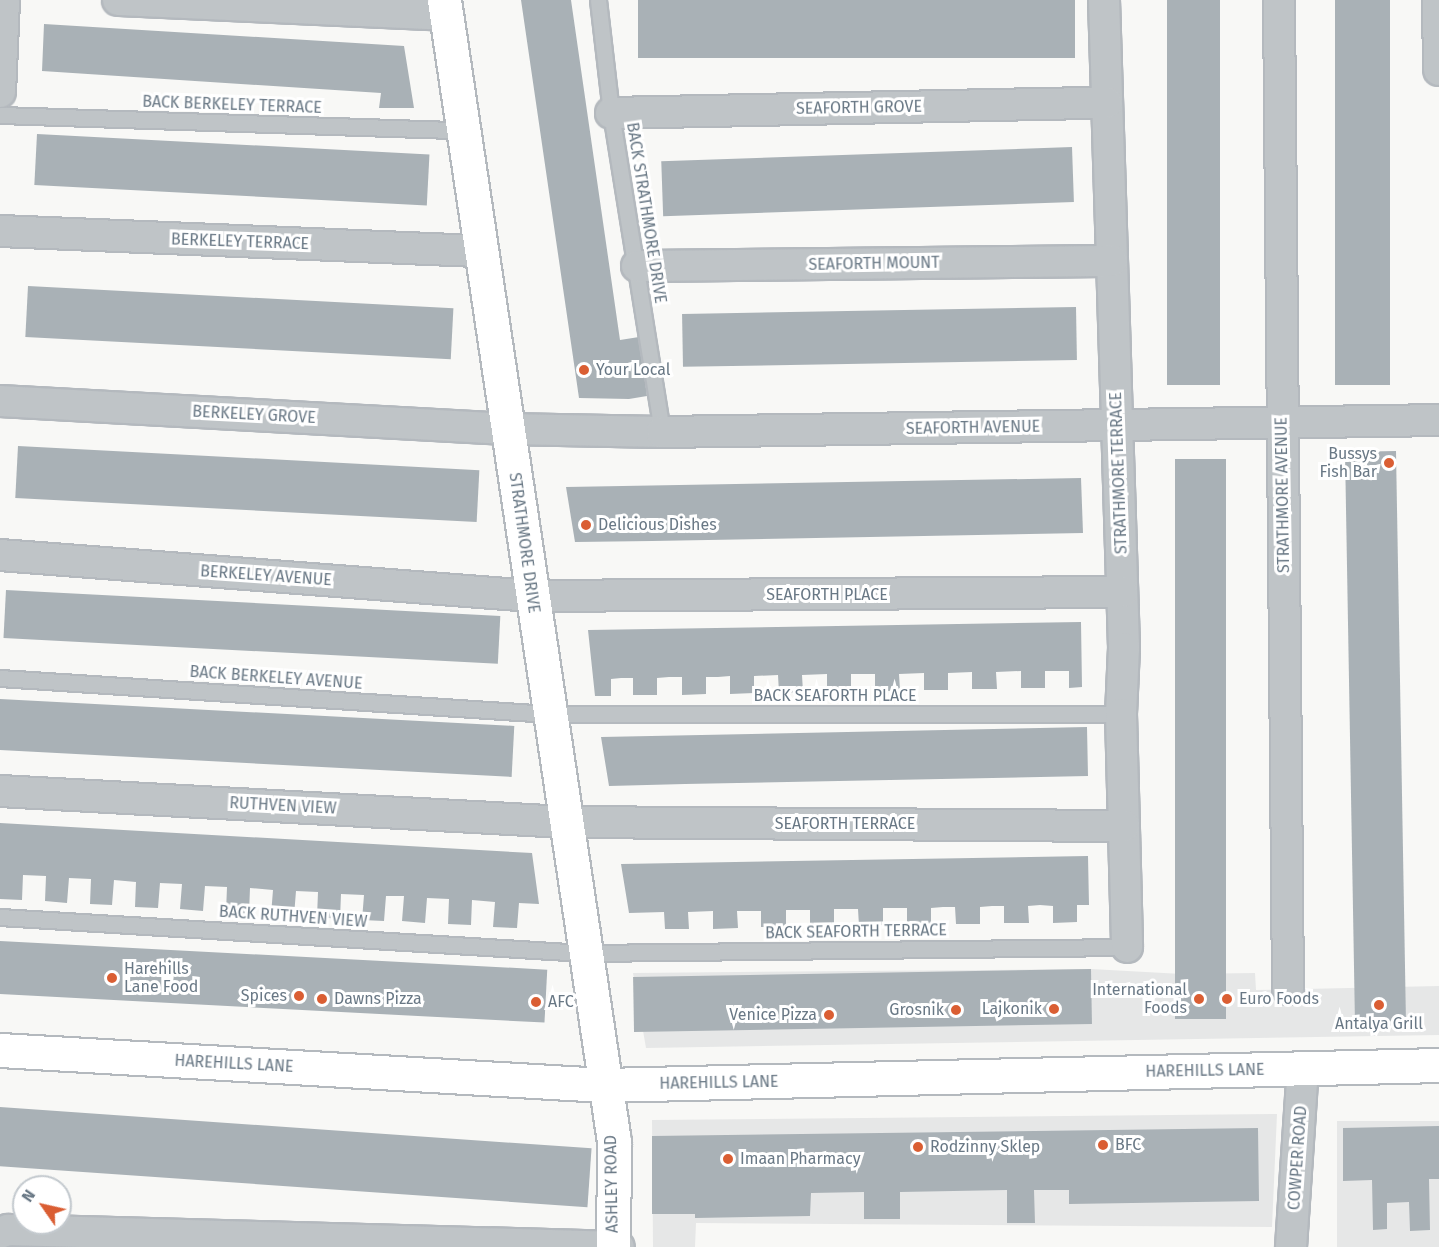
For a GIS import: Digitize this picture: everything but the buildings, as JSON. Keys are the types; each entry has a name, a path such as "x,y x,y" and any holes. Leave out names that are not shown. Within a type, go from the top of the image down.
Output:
{"main road":[{"name":"STRATHMORE DRIVE","path":"445,8 604,1086"},
{"name":"HAREHILLS LANE","path":"0,1050 604,1086 1439,1065"},
{"name":"ASHLEY ROAD","path":"604,1086 614,1141 613,1247"}],"street":[{"path":"0,92 4,0"},
{"path":"117,0 445,8"},
{"name":"STRATHMORE TERRACE","path":"1104,0 1124,648 1120,714 1127,947"},
{"name":"STRATHMORE AVENUE","path":"1279,0 1288,989"},
{"path":"1438,0 1439,70"},
{"name":"SEAFORTH GROVE","path":"611,113 1107,103"},
{"name":"BERKELEY TERRACE","path":"0,231 481,251"},
{"name":"SEAFORTH MOUNT","path":"637,266 1112,261"},
{"name":"BERKELEY GROVE","path":"0,401 507,429"},
{"name":"SEAFORTH AVENUE","path":"507,429 662,432 1439,420"},
{"name":"BERKELEY AVENUE","path":"0,555 532,596"},
{"name":"SEAFORTH PLACE","path":"532,596 1122,592"},
{"name":"RUTHVEN VIEW","path":"0,791 565,822"},
{"name":"SEAFORTH TERRACE","path":"565,822 1124,826"},
{"name":"COWPER ROAD","path":"1291,1247 1304,1068"},
{"path":"0,1233 8,1230 619,1247"}],"lane":[{"name":"BACK STRATHMORE DRIVE","path":"598,0 611,113 662,432"},
{"name":"BACK BERKELEY TERRACE","path":"0,115 463,130"},
{"name":"BACK BERKELEY AVENUE","path":"0,678 549,714"},
{"name":"BACK SEAFORTH PLACE","path":"549,714 1120,714"},
{"name":"BACK RUTHVEN VIEW","path":"0,917 584,953"},
{"name":"BACK SEAFORTH TERRACE","path":"584,953 1127,947"}],"shaded area":[{"path":"1091,969 1182,974 1255,973 1256,990 1439,986 1439,1035 646,1048 633,973"},
{"path":"1277,1114 1272,1227 696,1223 695,1247 653,1247 652,1120"},
{"path":"1337,1121 1439,1121 1439,1247 1337,1247"}],"place":[{"name":"Your Local","path":"584,370"},
{"name":"Bussys Fish Bar","path":"1389,463"},
{"name":"Delicious Dishes","path":"586,525"},
{"name":"Harehills Lane Food","path":"112,978"},
{"name":"Spices","path":"299,996"},
{"name":"Dawns Pizza","path":"322,999"},
{"name":"International Foods","path":"1199,999"},
{"name":"Euro Foods","path":"1227,999"},
{"name":"AFC","path":"536,1002"},
{"name":"Antalya Grill","path":"1379,1005"},
{"name":"Lajkonik","path":"1054,1009"},
{"name":"Grosnik","path":"956,1010"},
{"name":"Venice Pizza","path":"829,1015"},
{"name":"BFC","path":"1103,1145"},
{"name":"Rodzinny Sklep","path":"918,1147"},
{"name":"Imaan Pharmacy","path":"728,1159"}]}
